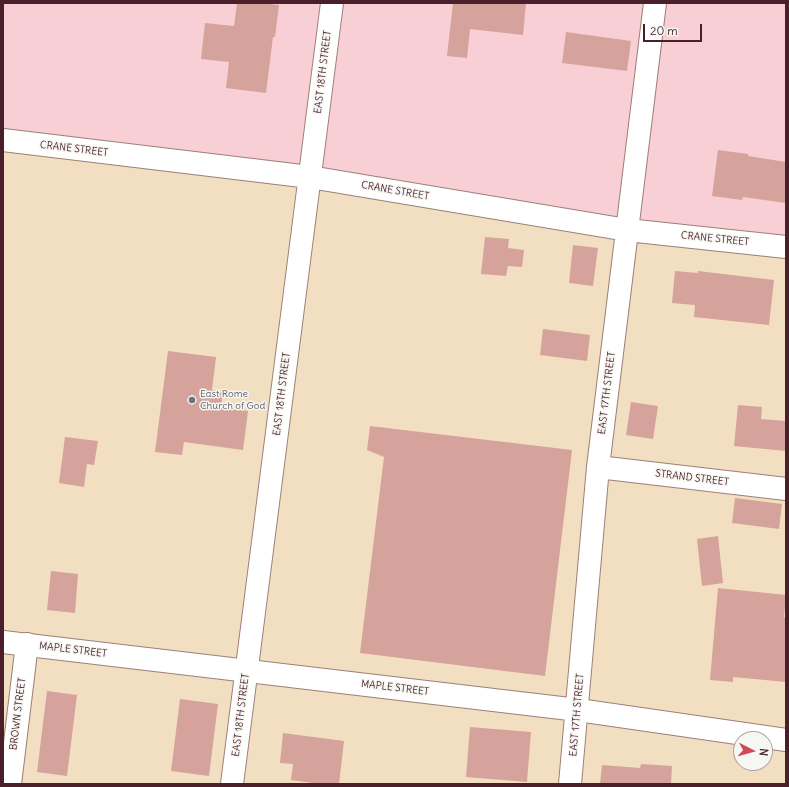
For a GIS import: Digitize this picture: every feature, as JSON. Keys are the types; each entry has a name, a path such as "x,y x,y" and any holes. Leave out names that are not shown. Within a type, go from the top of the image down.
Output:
{"street":[{"name":"EAST 18TH STREET","path":"232,784 332,3"},
{"name":"EAST 17TH STREET","path":"570,784 578,710 598,466 655,3"},
{"name":"CRANE STREET","path":"3,140 310,177 627,230 786,247"},
{"name":"STRAND STREET","path":"598,466 786,489"},
{"name":"MAPLE STREET","path":"3,642 578,710 786,740"},
{"name":"BROWN STREET","path":"10,784 27,644"}],"shaded area":[{"path":"3,3 786,3 786,242 3,140"}],"building":[{"path":"237,3 279,5 275,37 273,37 266,93 226,88 229,62 201,59 205,23 234,26"},
{"path":"453,3 526,3 523,35 470,29 467,58 447,56"},
{"path":"566,32 631,41 627,71 562,63"},
{"path":"718,150 748,154 748,156 786,162 786,203 743,197 742,200 712,196"},
{"path":"485,237 509,239 508,248 524,250 522,267 508,266 506,276 481,274"},
{"path":"573,245 598,248 593,286 569,283"},
{"path":"675,271 698,273 698,271 774,280 769,325 694,317 695,305 672,303"},
{"path":"543,329 590,335 587,361 540,355"},
{"name":"East Rome Church of God","path":"168,351 216,357 212,390 223,392 221,408 248,411 243,450 184,442 182,455 155,452"},
{"path":"631,402 658,406 653,439 626,435"},
{"path":"738,405 762,407 761,419 786,421 786,451 734,446"},
{"path":"370,426 572,450 545,676 360,653 384,457 367,450"},
{"path":"65,437 98,441 94,465 87,464 84,487 59,483"},
{"path":"735,498 782,504 779,529 732,523"},
{"path":"718,536 723,583 702,586 697,539"},
{"path":"51,571 78,574 75,613 47,610"},
{"path":"718,588 786,595 784,617 786,618 786,682 733,677 733,682 710,680"},
{"path":"47,691 77,695 67,776 37,772"},
{"path":"180,699 218,704 209,776 171,771"},
{"path":"470,727 531,732 527,782 466,777"},
{"path":"283,733 344,741 339,784 320,784 291,780 293,764 280,763"},
{"path":"641,764 672,766 671,784 600,784 602,765 640,768"}],"place":[{"name":"East Rome Church of God","path":"192,400"}]}
